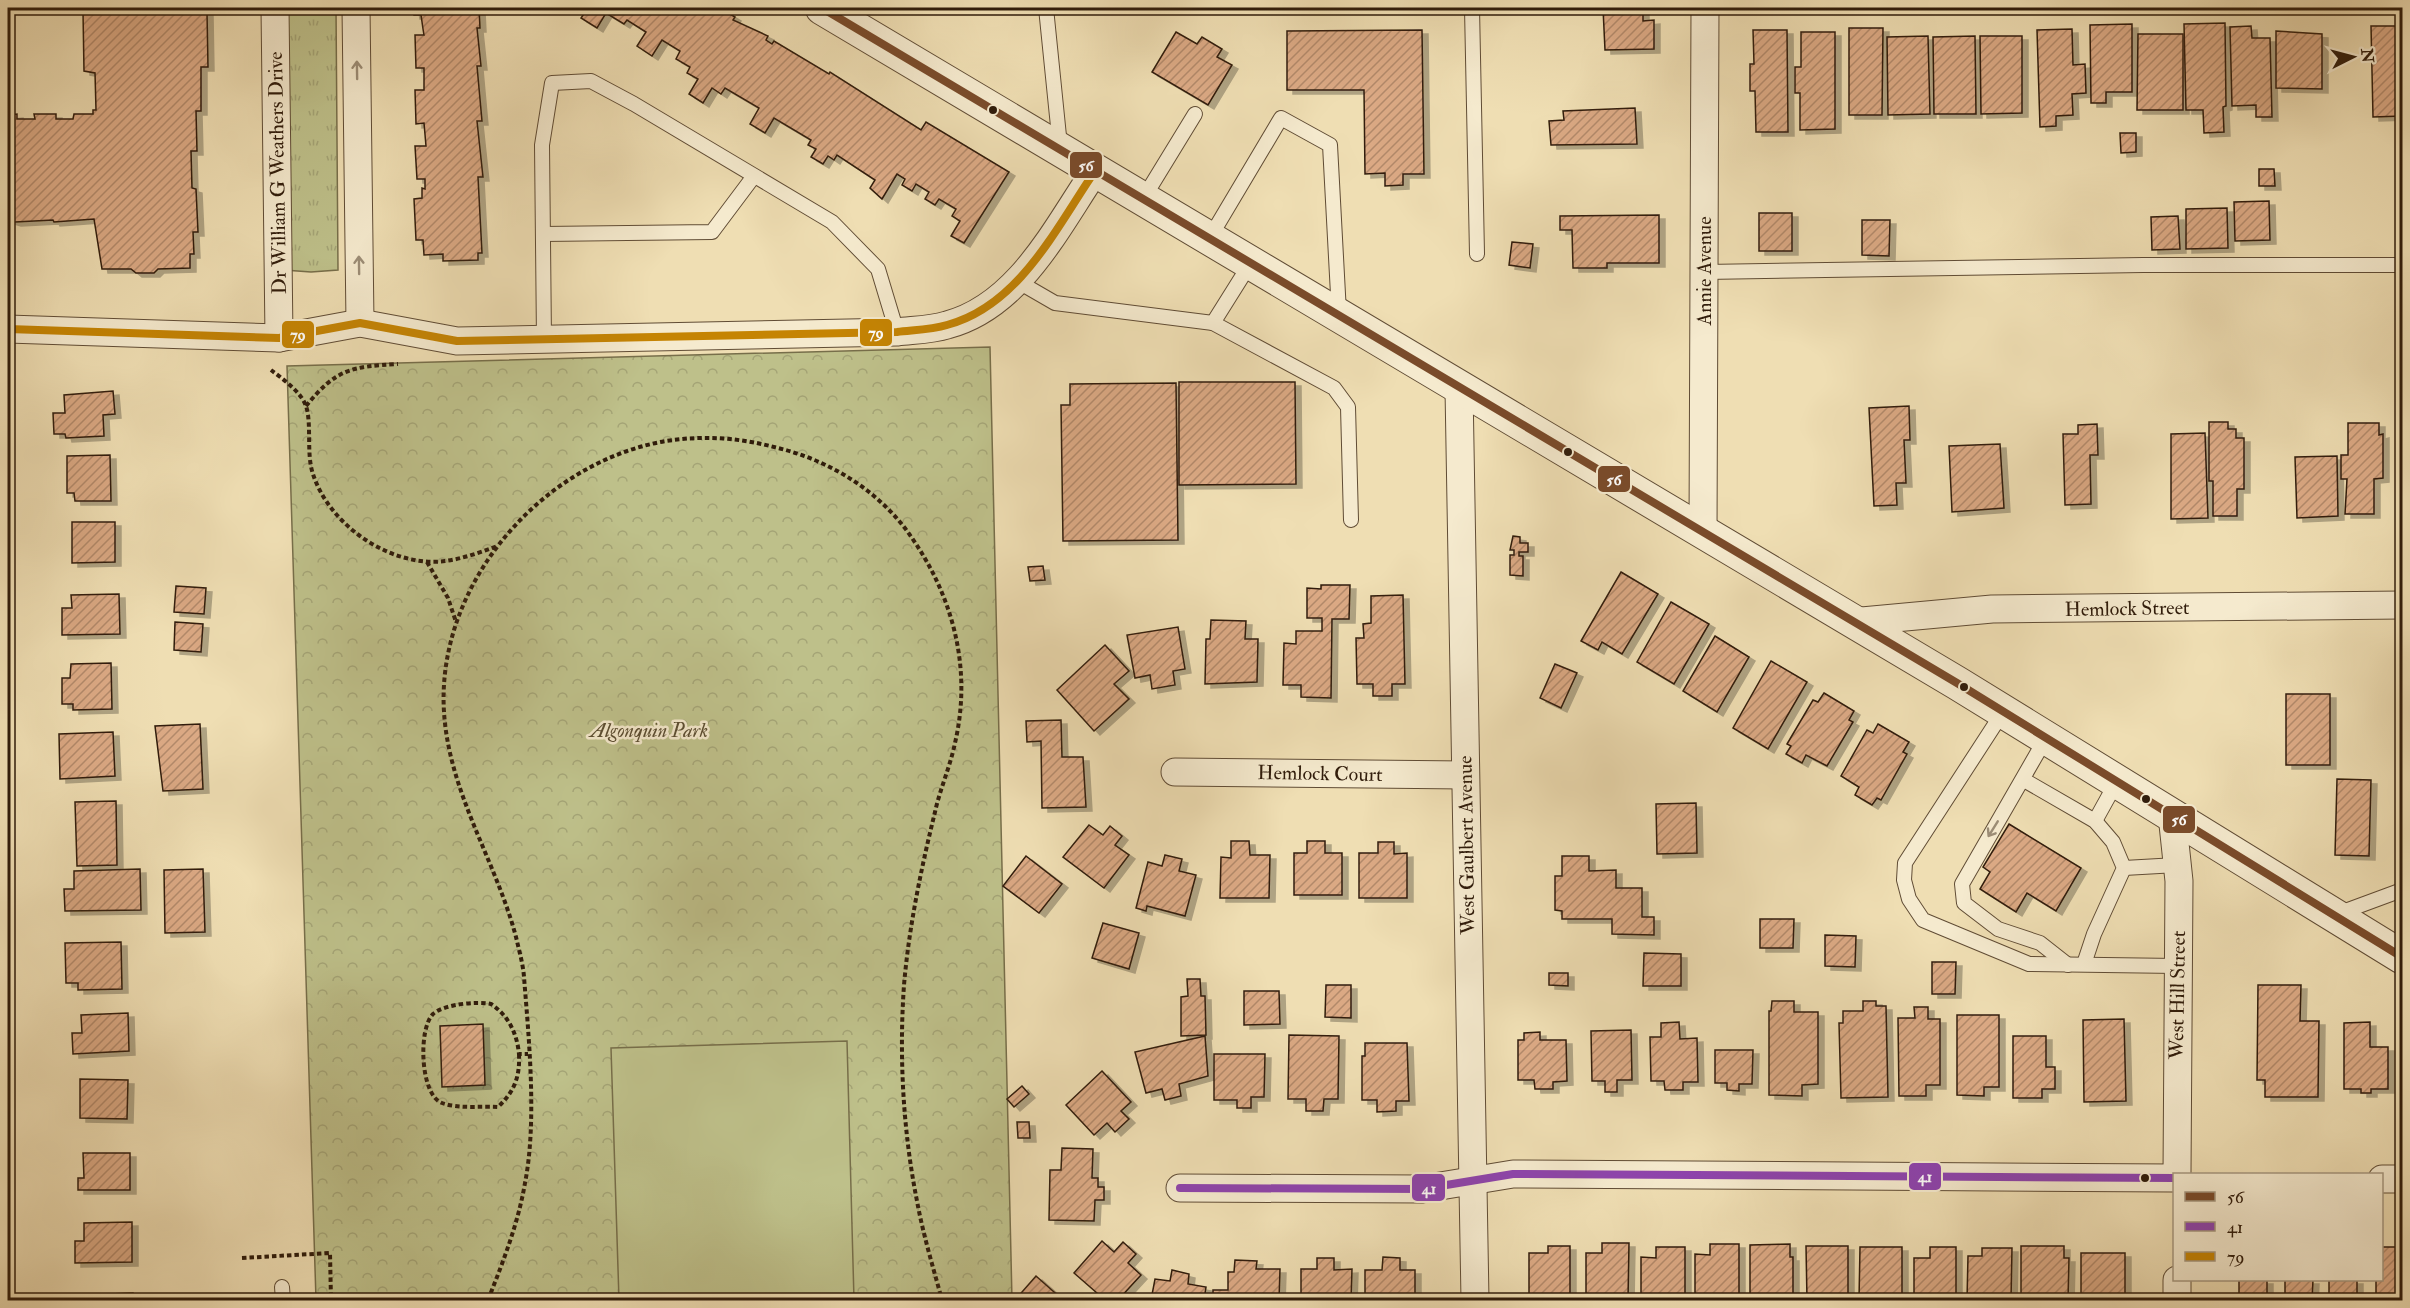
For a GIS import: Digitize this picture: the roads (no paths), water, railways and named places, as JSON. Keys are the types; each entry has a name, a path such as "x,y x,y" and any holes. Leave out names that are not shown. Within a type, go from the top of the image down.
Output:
{"street":[{"name":"Dr William G Weathers Drive","path":"275,8 279,338"},
{"path":"356,8 360,323"},
{"path":"822,8 2003,712 2403,957"},
{"name":"Annie Avenue","path":"1703,534 1705,8"},
{"path":"8,329 279,338 360,323 458,341 897,332 948,325 992,305 1017,281 1095,171"},
{"name":"West Gaulbert Avenue","path":"1460,389 1475,1300"},
{"name":"Hemlock Street","path":"1851,622 1992,609 2403,605"},
{"name":"Hemlock Court","path":"1175,772 1465,775"},
{"name":"West Hill Street","path":"2172,815 2177,865 2176,1173"},
{"path":"1180,1188 1422,1189 1513,1174 2173,1176"},
{"path":"2383,1179 2403,1179"},
{"path":"2177,1281 2177,1300"}],"lane":[{"path":"1046,8 1060,150"},
{"path":"1472,8 1477,254"},
{"path":"544,340 542,146 552,83 591,81 634,104 832,222 878,269 897,332"},
{"path":"1142,200 1195,114"},
{"path":"1209,240 1281,118 1330,144 1340,318"},
{"path":"543,234 712,232 754,176"},
{"path":"1213,323 1250,264"},
{"path":"1705,272 2143,265 2403,265"},
{"path":"1017,281 1055,303 1213,323 1334,388 1348,406 1351,520"},
{"path":"2003,712 1905,863 1904,880 1909,899 1923,920 2029,964 2177,966"},
{"path":"2046,738 2024,780 1962,884 1964,903 1998,929 2040,943 2068,965"},
{"path":"2024,780 2095,821 2113,842 2124,868 2094,934 2084,964"},
{"path":"2095,821 2116,783"},
{"path":"2124,868 2177,865"},
{"path":"2335,914 2403,890"}],"park label":[{"name":"Algonquin Park","path":"649,730"}]}
